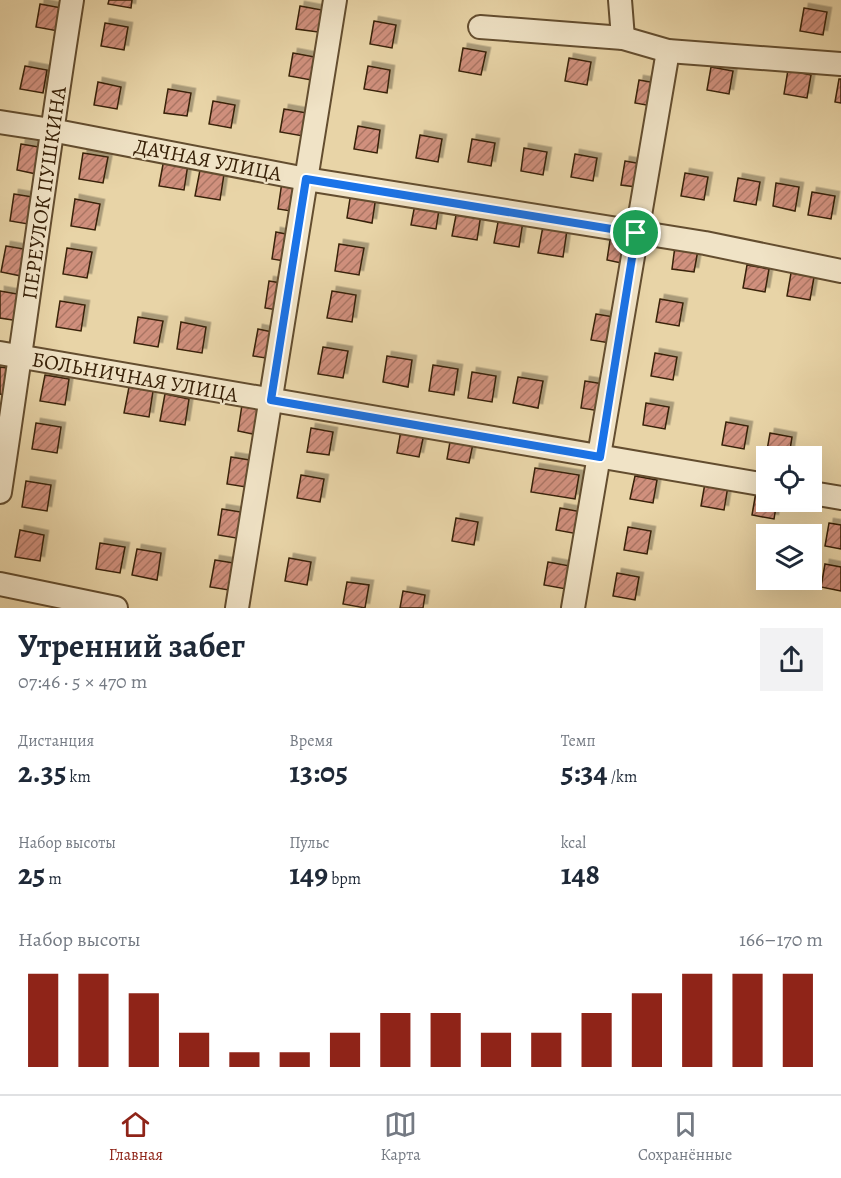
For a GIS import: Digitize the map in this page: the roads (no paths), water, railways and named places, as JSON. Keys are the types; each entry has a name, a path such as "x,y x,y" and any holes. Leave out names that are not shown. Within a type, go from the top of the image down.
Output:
{"street":[{"name":"ПЕРЕУЛОК ПУШКИНА","path":"0,492 10,355 72,0"},
{"path":"237,608 335,0"},
{"path":"620,0 623,38"},
{"path":"480,27 623,38 668,51 841,64"},
{"path":"573,608 668,51"},
{"name":"ДАЧНАЯ УЛИЦА","path":"0,123 51,130 306,179 705,243 841,271"},
{"name":"БОЛЬНИЧНАЯ УЛИЦА","path":"10,355 756,483"},
{"path":"822,495 841,498"},
{"path":"0,584 116,608"}]}
